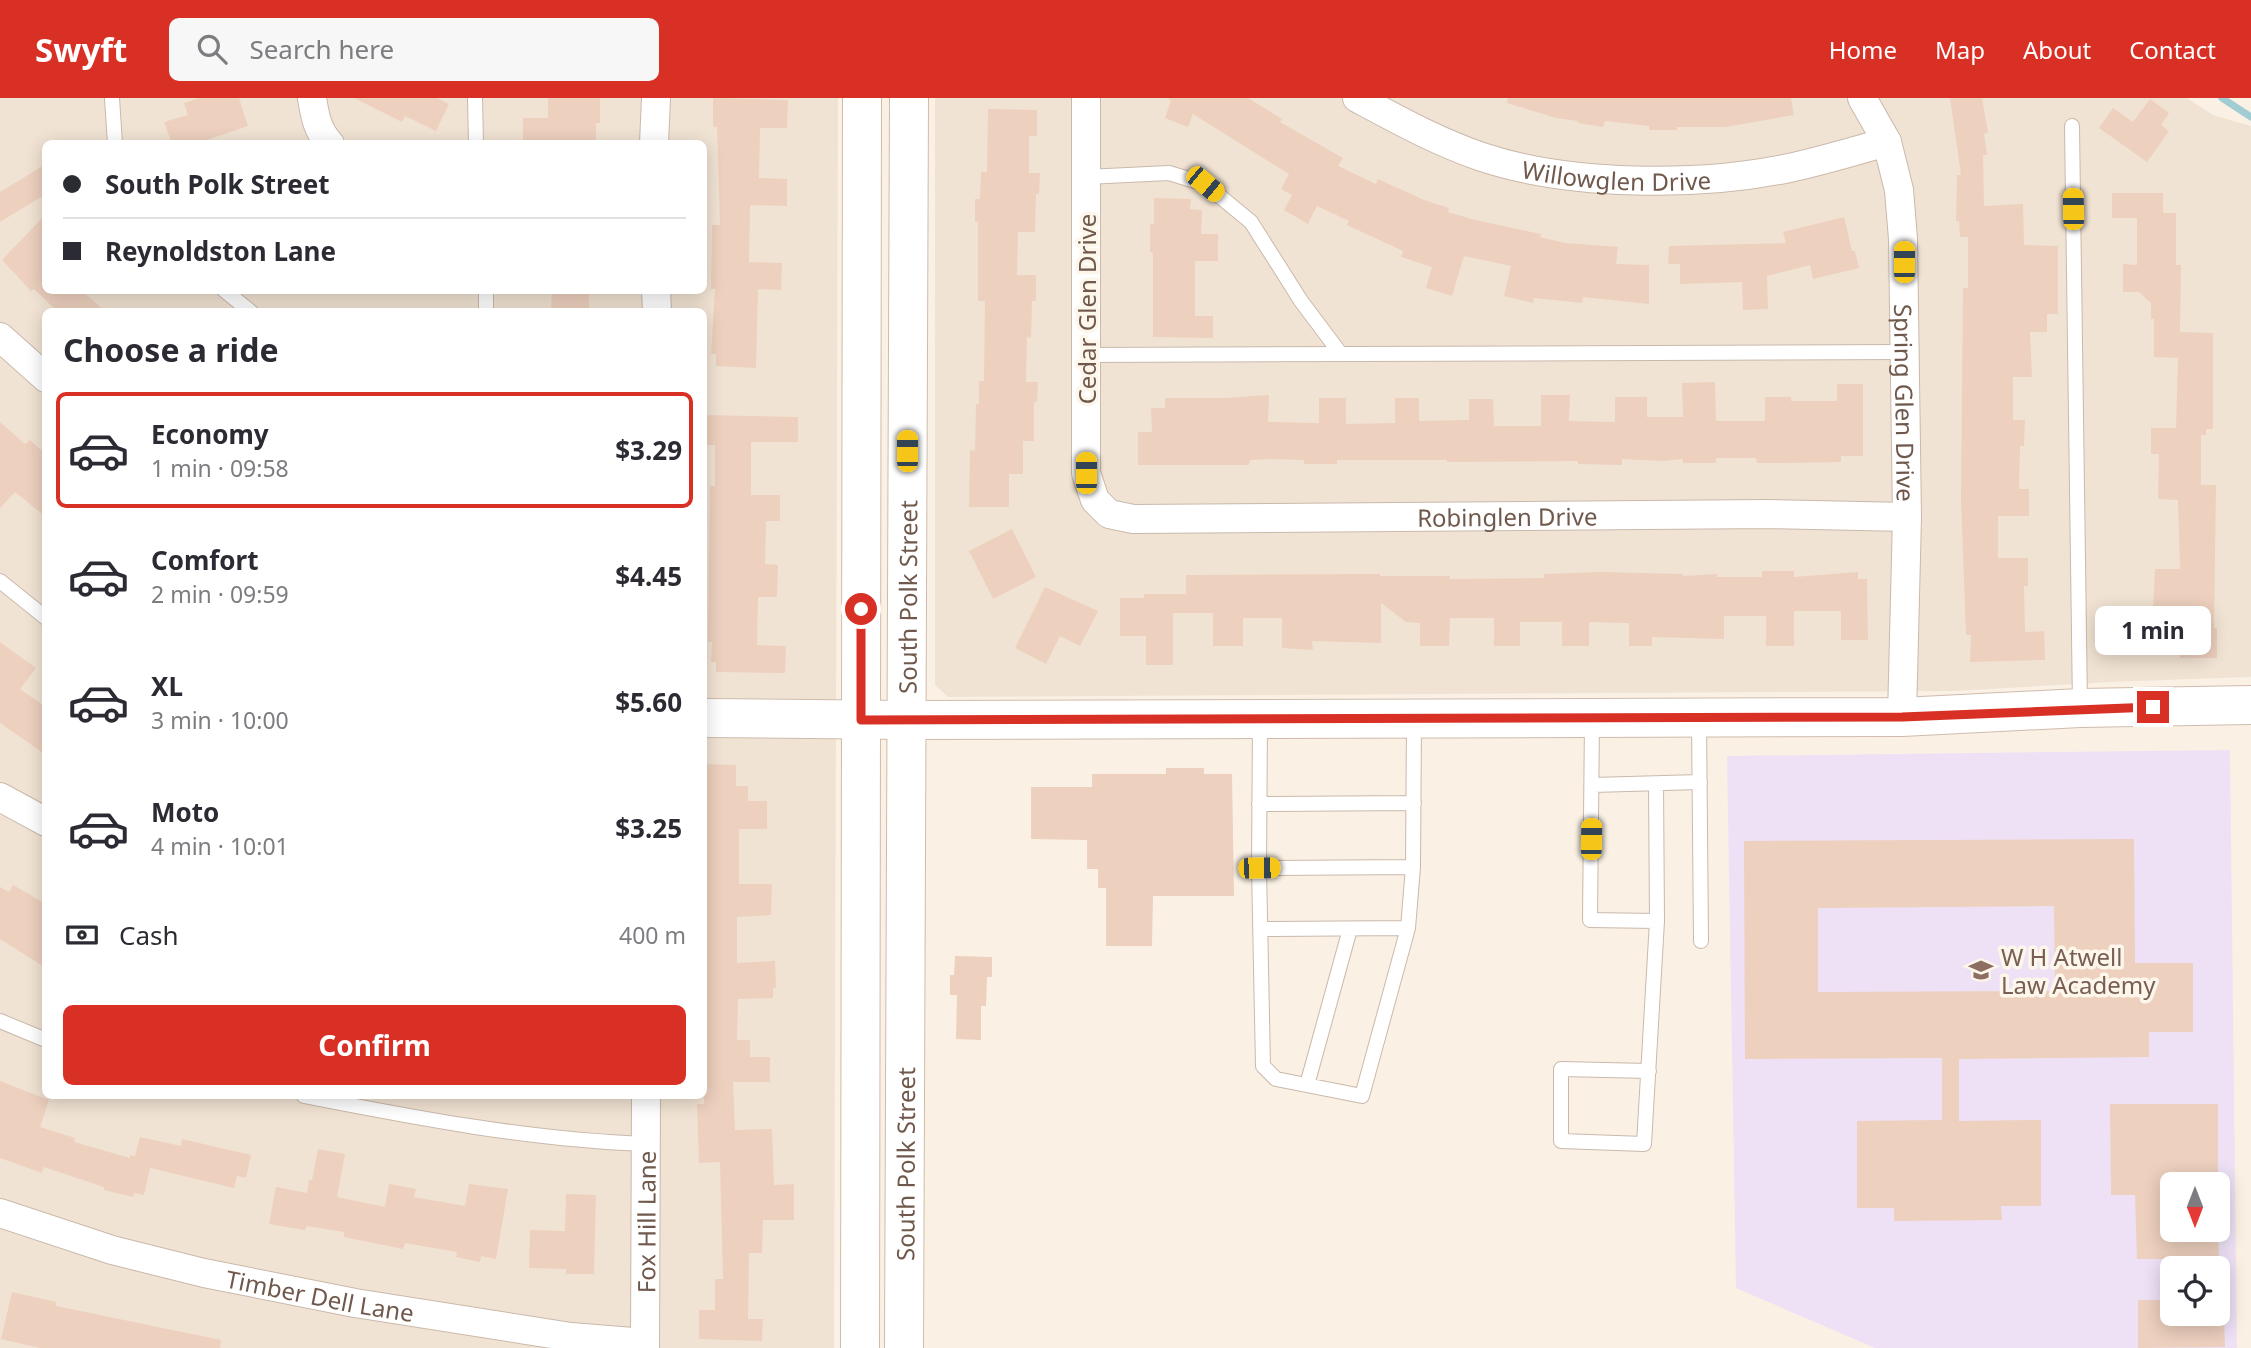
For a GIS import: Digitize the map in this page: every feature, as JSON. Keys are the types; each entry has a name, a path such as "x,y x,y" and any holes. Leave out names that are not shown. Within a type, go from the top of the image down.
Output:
{"main road":[{"name":"South Polk Street","path":"860,1348 862,98"},
{"name":"South Polk Street","path":"904,1348 909,98"},
{"path":"707,718 906,720 1902,717 2080,708 2251,705"}],"street":[{"path":"312,98 315,118 326,140"},
{"path":"654,140 656,98"},
{"name":"Cedar Glen Drive","path":"1086,98 1086,473 1095,500 1109,514"},
{"name":"Willowglen Drive","path":"1357,98 1426,135 1483,157 1536,171 1617,179 1711,179 1787,168 1887,142"},
{"name":"Spring Glen Drive","path":"1862,98 1887,142 1899,191 1903,239 1907,517 1902,717"},
{"path":"0,337 42,374"},
{"name":"Robinglen Drive","path":"1109,514 1133,519 1767,514 1907,517"},
{"path":"0,797 42,820"},
{"name":"Fox Hill Lane","path":"645,1345 646,1099"},
{"name":"Timber Dell Lane","path":"0,1213 112,1250 232,1278 355,1303 557,1335 645,1345"}],"lane":[{"path":"112,98 114,140"},
{"path":"475,98 476,140"},
{"path":"2072,126 2080,708"},
{"path":"1086,177 1169,173 1205,184 1251,222 1301,301 1340,353"},
{"path":"228,294 245,308"},
{"path":"1086,355 1905,352"},
{"path":"0,581 42,615"},
{"path":"1699,717 1701,941"},
{"path":"1260,719 1259,868 1263,1066 1276,1079 1362,1096 1408,928 1413,867 1414,718"},
{"path":"1592,718 1590,919 1657,921"},
{"path":"1592,785 1700,782"},
{"path":"1649,1071 1561,1069 1561,1141 1644,1144 1649,1071 1657,921 1656,784"},
{"path":"1259,804 1414,803"},
{"path":"1259,868 1413,867"},
{"path":"1261,929 1408,928"},
{"path":"1307,1085 1350,929"},
{"path":"0,1021 42,1038"},
{"path":"320,1099 426,1119 557,1137 646,1144"}],"shaded area":[{"path":"0,98 838,98 834,1348 0,1348"},
{"path":"935,98 2187,98 2213,115 2251,126 2251,677 1955,691 948,697 935,685"},
{"name":"W H Atwell Law Academy","path":"2230,750 2237,1348 1875,1348 1736,1288 1727,756"}],"building":[{"path":"199,98 239,98 248,126 207,140 171,140 164,122 188,115 184,103"},
{"path":"354,98 437,98 449,104 436,131 405,116 402,122"},
{"path":"548,98 600,98 600,123 596,123 596,140 523,140 523,118 548,118"},
{"path":"713,98 788,100 787,128 760,128 759,178 787,179 787,206 750,205 749,262 782,263 781,290 758,289 756,368 716,366 716,354 711,354 715,289 711,289 712,225 720,225 717,127 713,127"},
{"path":"1167,98 1248,98 1282,119 1280,122 1343,158 1338,166 1376,184 1378,179 1449,208 1448,212 1541,234 1540,237 1565,243 1618,247 1616,264 1649,265 1649,304 1583,297 1582,303 1534,298 1533,303 1504,296 1511,266 1464,256 1452,296 1426,288 1432,267 1401,257 1403,251 1347,225 1349,221 1317,206 1308,224 1284,210 1292,195 1281,189 1289,174 1193,114 1188,127 1165,118 1171,100"},
{"path":"1508,98 1791,98 1794,115 1726,127 1649,130 1649,126 1605,121 1603,127 1578,123 1507,103"},
{"path":"1950,98 1982,98 1988,133 1984,134 1987,155 1983,155 1984,206 2023,204 2024,245 2058,246 2058,314 2047,314 2047,332 2030,332 2032,377 2013,377 2013,420 2025,420 2024,446 2020,446 2019,489 2029,489 2029,516 1998,516 1998,558 2028,558 2028,586 2024,586 2025,632 2044,631 2045,660 1970,662 1971,635 1966,635 1961,499 1963,288 1968,288 1968,237 1960,237 1959,221 1956,221 1957,175 1961,175"},
{"path":"2150,99 2169,113 2161,125 2169,131 2147,162 2099,128 2113,108 2133,122"},
{"path":"988,109 1037,110 1037,136 1029,136 1029,173 1040,173 1039,194 1036,194 1035,232 1018,232 1017,275 1036,275 1031,338 1027,337 1026,382 1038,382 1037,402 1034,402 1034,441 1023,441 1023,474 1009,474 1009,507 969,507 970,450 975,451 976,404 979,404 979,381 984,381 985,301 978,301 978,222 975,222 975,199 980,199 981,172 987,172"},
{"path":"42,166 42,196 0,222 0,192"},
{"path":"2112,193 2163,193 2163,213 2176,213 2176,265 2181,265 2180,332 2213,333 2213,429 2206,429 2206,435 2201,435 2201,485 2216,485 2214,628 2217,628 2217,658 2180,658 2179,640 2162,640 2162,630 2152,630 2155,569 2180,569 2178,500 2158,499 2159,454 2151,454 2151,428 2176,428 2178,358 2154,357 2154,319 2151,319 2151,303 2139,292 2123,292 2123,264 2137,265 2137,218 2112,218"},
{"path":"1154,198 1191,199 1190,209 1202,210 1201,234 1218,234 1218,261 1195,261 1195,316 1213,316 1213,338 1153,337 1153,253 1150,252 1150,224 1154,224"},
{"path":"1844,217 1859,268 1813,279 1810,265 1767,276 1768,309 1743,310 1742,282 1680,284 1680,264 1668,264 1669,246 1786,243 1783,232"},
{"path":"42,218 42,294 86,294 101,308 54,308 34,289 31,291 2,260"},
{"path":"552,294 589,294 589,308 551,308"},
{"path":"1715,382 1716,421 1765,421 1765,397 1791,397 1791,401 1837,401 1837,384 1863,384 1863,456 1841,456 1841,462 1783,463 1757,463 1756,458 1716,458 1716,463 1683,463 1683,459 1622,459 1622,465 1578,464 1578,461 1447,460 1337,460 1337,464 1304,464 1304,460 1268,459 1250,460 1249,465 1138,465 1138,432 1152,432 1151,408 1165,408 1165,398 1269,395 1268,422 1319,423 1319,398 1346,398 1346,424 1395,423 1395,398 1419,398 1419,421 1469,420 1469,399 1493,399 1494,426 1541,426 1541,395 1570,395 1569,421 1615,422 1615,397 1647,397 1647,417 1683,417 1682,383"},
{"path":"707,415 798,417 798,442 751,442 751,495 780,495 780,521 766,521 765,564 778,565 777,597 758,597 757,645 786,646 785,673 716,672 716,662 711,662 712,642 708,642 710,486 715,486 715,445 707,445"},
{"path":"0,422 25,444 30,440 42,450 42,514 15,492 0,508"},
{"path":"1012,529 1036,577 993,599 969,551"},
{"path":"1762,571 1794,571 1794,577 1858,572 1858,579 1867,579 1868,640 1841,640 1841,611 1794,611 1794,646 1766,646 1766,616 1724,616 1724,639 1652,637 1652,646 1629,646 1629,623 1589,622 1589,646 1562,646 1562,622 1520,622 1520,646 1494,646 1494,618 1450,618 1449,646 1420,646 1420,623 1406,622 1381,603 1381,643 1312,641 1313,650 1282,648 1282,618 1243,618 1243,646 1213,646 1213,613 1173,613 1173,665 1146,665 1146,636 1120,636 1120,598 1144,598 1144,594 1186,594 1186,575 1380,574 1450,576 1450,579 1544,578 1544,574 1600,572 1762,577"},
{"path":"1045,587 1098,611 1080,646 1060,636 1046,664 1015,648"},
{"path":"0,642 36,668 20,689 42,704 42,752 0,723"},
{"path":"707,764 736,765 736,786 748,786 748,801 767,801 767,829 739,829 739,884 772,884 771,915 737,917 737,963 775,961 776,988 773,988 773,998 738,999 737,1040 750,1040 750,1057 770,1057 770,1082 733,1082 735,1130 772,1129 774,1185 794,1184 794,1220 763,1220 762,1253 749,1253 748,1319 763,1319 762,1341 699,1339 699,1310 715,1310 715,1279 723,1279 720,1162 699,1163 697,1104 704,1104 704,1099 707,1099"},
{"path":"1166,768 1204,768 1204,774 1232,774 1234,896 1153,896 1152,946 1106,946 1106,888 1098,888 1098,869 1087,869 1087,840 1031,839 1031,787 1092,787 1092,774 1166,774"},
{"path":"2134,839 2135,963 2193,963 2193,1032 2149,1032 2149,1057 1959,1059 1959,1121 2041,1120 2041,1206 2001,1206 2002,1220 1894,1221 1894,1208 1857,1208 1857,1121 1942,1120 1942,1058 1745,1059 1744,841","holes":["2054,906 2055,991 1818,992 1818,908"]},
{"path":"13,885 42,902 42,965 0,939 0,887 9,892"},
{"path":"955,956 992,957 992,977 987,977 986,1006 981,1006 981,1040 956,1039 957,995 950,995 950,975 954,975"},
{"path":"0,1081 49,1100 40,1127 75,1138 74,1142 130,1158 130,1155 135,1156 140,1137 181,1146 182,1139 251,1155 246,1178 237,1176 234,1188 150,1168 144,1195 134,1193 133,1197 104,1190 104,1187 44,1167 42,1173 0,1158"},
{"path":"2110,1104 2218,1104 2218,1172 2160,1172 2160,1242 2218,1242 2219,1256 2160,1256 2160,1259 2137,1259 2135,1195 2111,1195"},
{"path":"318,1149 345,1154 337,1197 385,1207 389,1184 416,1189 414,1197 465,1206 469,1184 508,1189 496,1259 481,1256 480,1262 456,1257 457,1252 405,1243 403,1249 344,1237 344,1232 307,1226 305,1230 269,1224 276,1187 307,1193"},
{"path":"566,1194 596,1195 594,1274 566,1274 566,1269 529,1268 530,1230 565,1231"},
{"path":"12,1292 56,1302 56,1306 221,1340 220,1348 40,1348 1,1339"},
{"path":"2138,1300 2160,1300 2160,1326 2224,1326 2225,1347 2138,1348"}],"waterway":[{"path":"2222,98 2251,117"}],"place":[{"name":"W H Atwell Law Academy","path":"1981,970"}],"route":[{"path":"861,609 861,720 1902,717 2153,707"}]}
